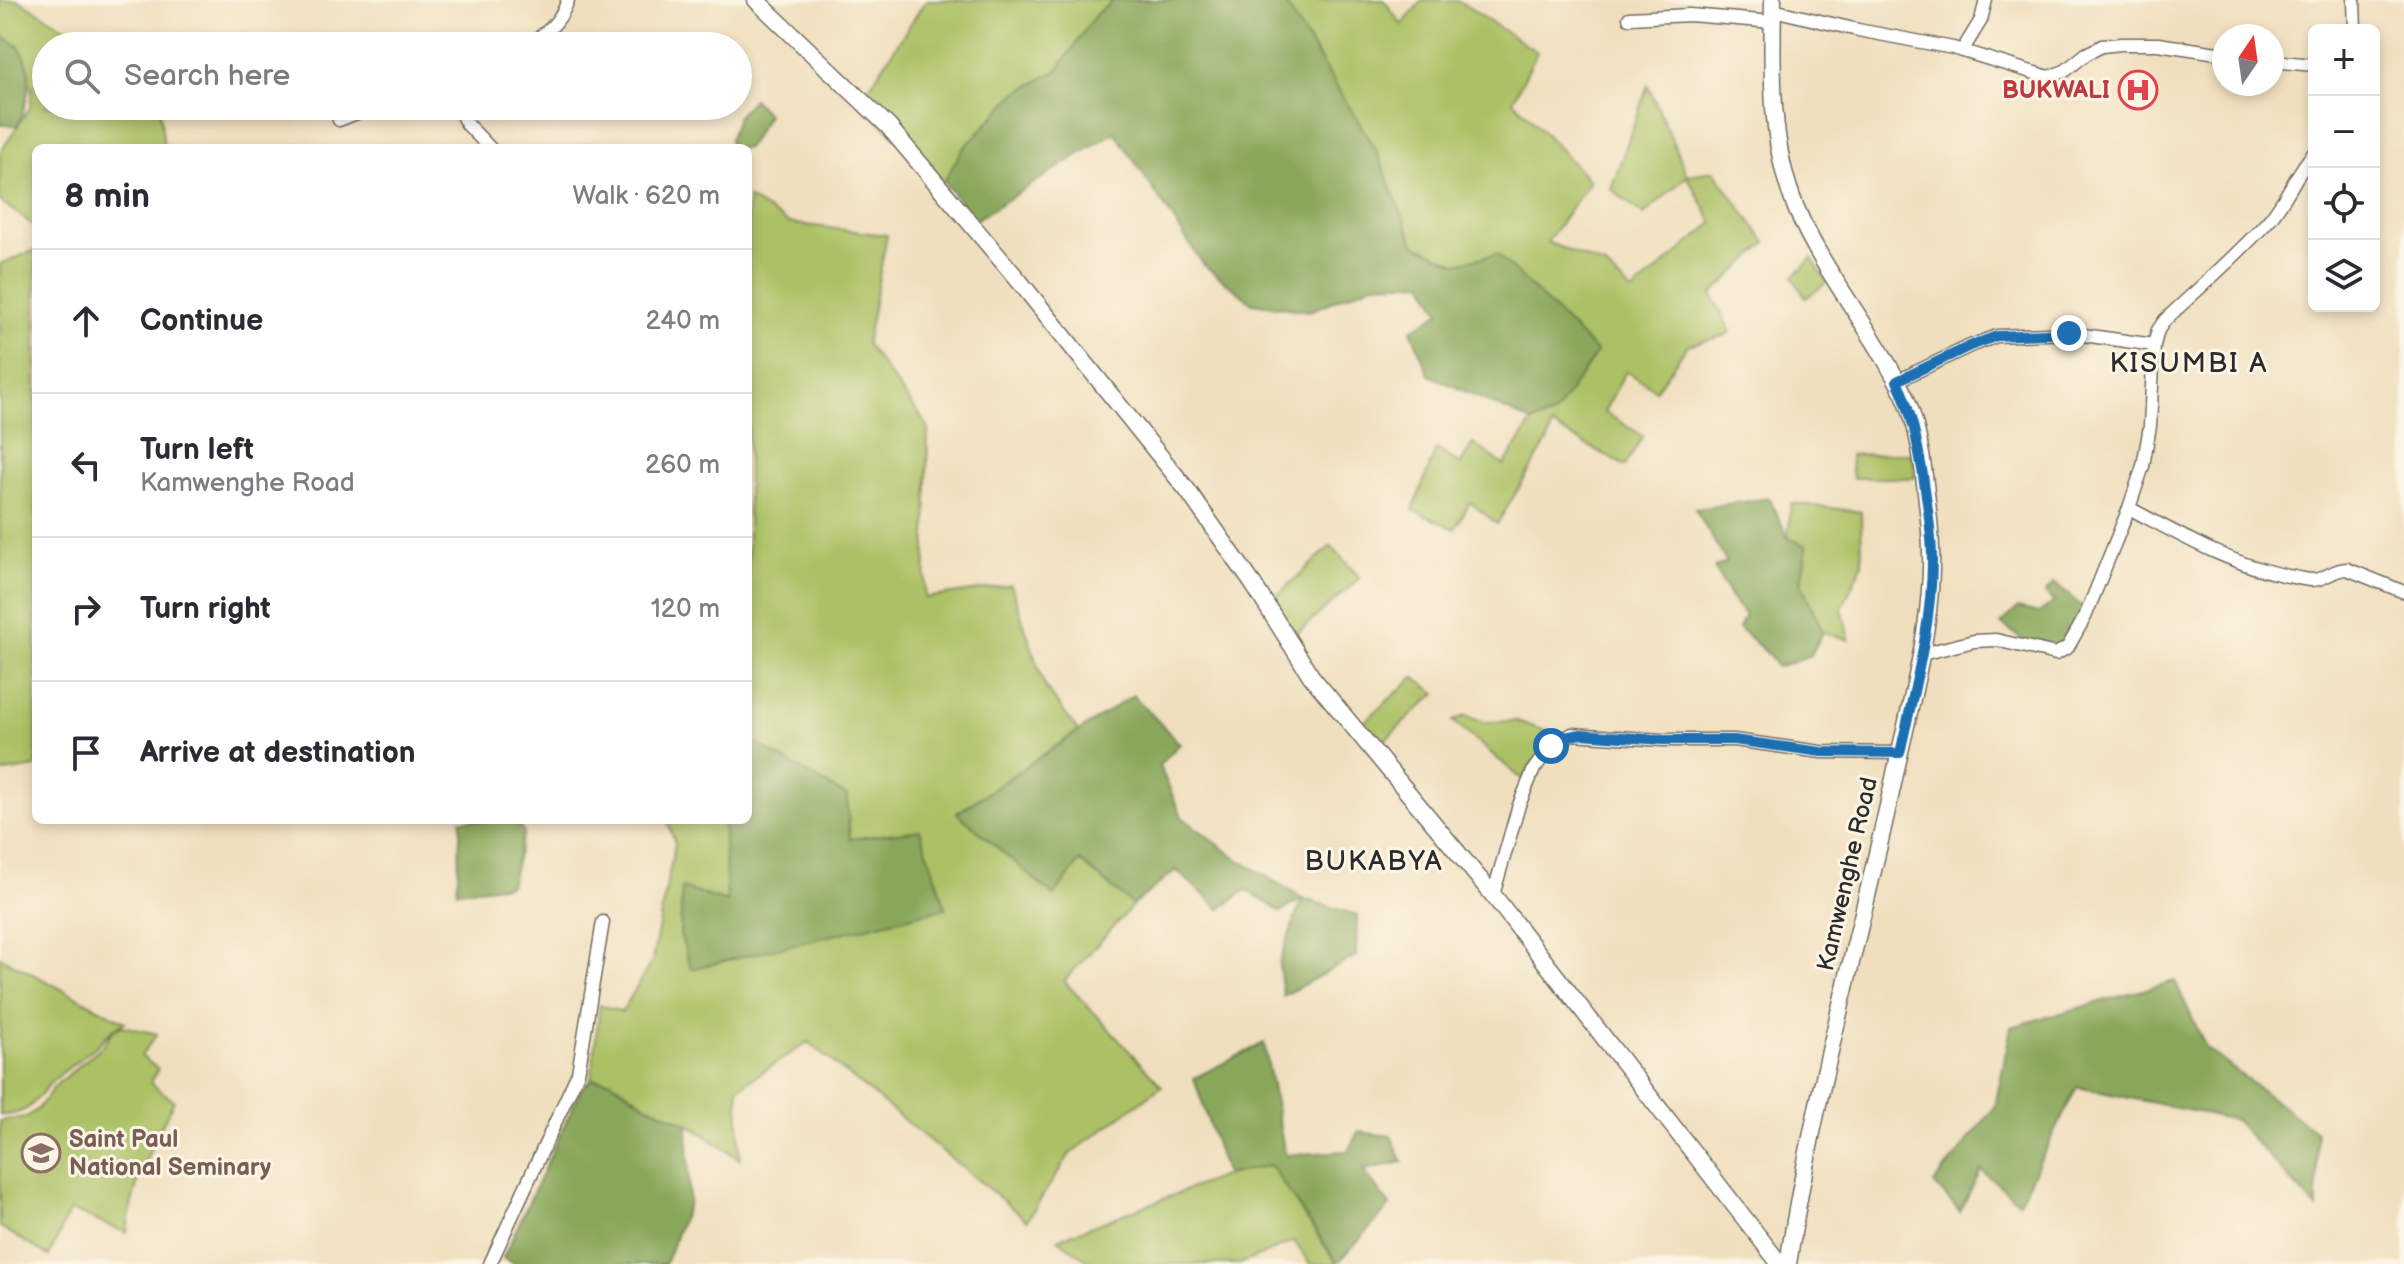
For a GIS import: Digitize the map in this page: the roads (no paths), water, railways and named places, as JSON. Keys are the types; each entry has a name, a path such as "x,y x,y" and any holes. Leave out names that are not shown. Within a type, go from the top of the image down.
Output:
{"street":[{"path":"547,32 563,14 568,0"},
{"path":"756,0 888,126 1010,269 1188,491 1253,584 1311,676 1493,895 1780,1264"},
{"path":"1962,51 1981,20 1986,0"},
{"path":"2354,0 2355,24"},
{"path":"1629,18 1773,11 1962,51 2048,77 2065,71 2102,46 2158,44 2212,52"},
{"name":"Kamwenghe Road","path":"1773,11 1773,107 1781,162 1808,234 1910,407 1932,543 1932,577 1922,654 1825,1066 1788,1264"},
{"path":"2284,62 2308,64"},
{"path":"464,120 486,144"},
{"path":"1922,654 1974,641 1996,640 2056,654 2063,652 2085,617 2143,466 2150,426 2154,345 2158,330 2271,217 2308,160"},
{"path":"1897,381 1997,336 2069,333 2154,345"},
{"path":"2129,508 2223,556 2266,572 2311,580 2321,579 2337,569 2347,569 2404,592"},
{"path":"1493,895 1519,805 1534,769 1551,746 1572,734 1662,740 1734,740 1821,752 1900,753"},
{"path":"490,1264 578,1073 603,922"}],"place":[{"name":"BUKWALI","path":"2138,90"},
{"name":"Saint Paul National Seminary","path":"41,1153"}],"district":[{"name":"KISUMBI A","path":"2189,362"},
{"name":"BUKABYA","path":"1374,860"}]}
